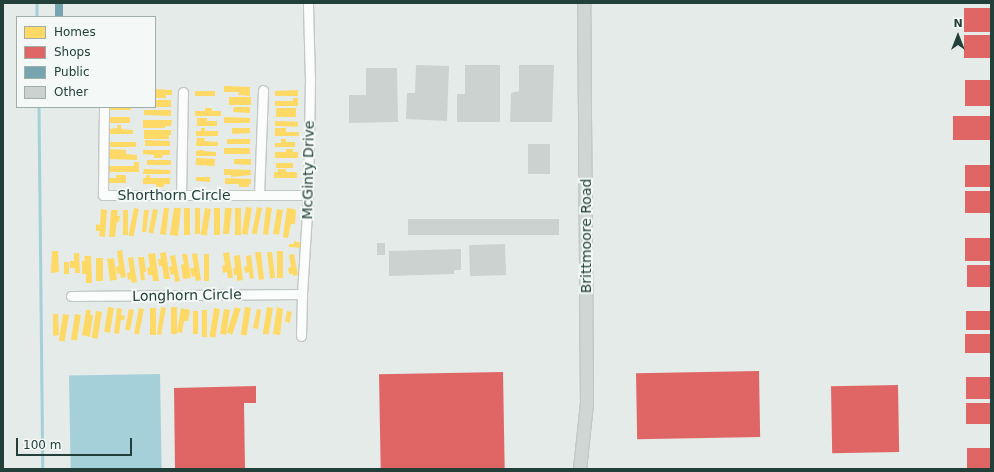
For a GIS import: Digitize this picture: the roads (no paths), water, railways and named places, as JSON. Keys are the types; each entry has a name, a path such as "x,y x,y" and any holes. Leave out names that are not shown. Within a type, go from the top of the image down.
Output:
{"main road":[{"name":"Brittmoore Road","path":"580,469 587,403 584,3"}],"street":[{"name":"McGinty Drive","path":"301,336 308,196 310,81 308,3"},
{"path":"259,196 263,90"},
{"path":"181,195 183,92"},
{"name":"Shorthorn Circle","path":"104,108 103,195 308,196"},
{"name":"Longhorn Circle","path":"72,296 302,294"}],"water":[{"path":"160,374 162,469 71,469 69,376"}],"waterway":[{"path":"37,3 37,16"},
{"path":"39,108 43,469"}]}
